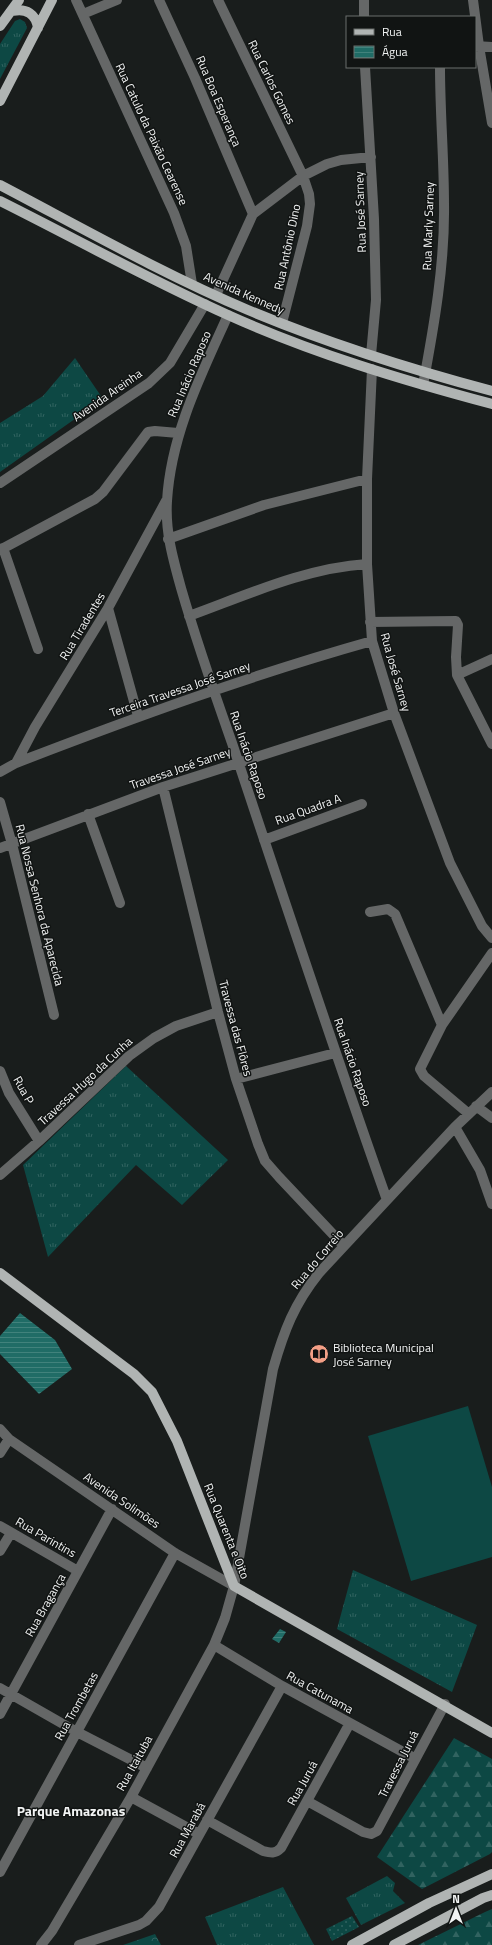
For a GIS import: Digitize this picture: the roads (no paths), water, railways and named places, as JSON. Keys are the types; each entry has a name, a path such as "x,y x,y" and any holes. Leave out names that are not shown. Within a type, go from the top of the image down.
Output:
{"main road":[{"path":"0,26 19,0"},
{"path":"0,101 52,0"},
{"path":"13,10 23,10 31,13 36,18 38,28"},
{"name":"Avenida Kennedy","path":"0,185 192,284 282,323 370,356 425,374 492,391"},
{"path":"0,201 228,315 294,342 372,369 423,386 492,404"},
{"name":"Rua Quarenta e Oito","path":"0,1273 134,1374 152,1392 177,1441 234,1586 445,1704 492,1733"},
{"path":"352,1945 429,1903 492,1874"},
{"path":"394,1945 483,1898 492,1895"}],"street":[{"name":"Rua Catulo da Paixão Cearense","path":"76,0 174,213 186,246 192,284"},
{"path":"83,14 117,0"},
{"name":"Rua Boa Esperança","path":"159,0 195,78 253,214"},
{"name":"Rua Carlos Gomes","path":"218,0 303,176"},
{"path":"364,0 364,16"},
{"path":"474,0 475,16"},
{"path":"476,31 477,46 492,123"},
{"path":"477,46 492,47"},
{"name":"Rua José Sarney","path":"365,68 371,157 376,300 370,356"},
{"name":"Rua Marly Sarney","path":"423,386 441,268 444,205 440,125 440,68"},
{"name":"Rua Antônio Dino","path":"216,295 253,214 303,176 334,162 371,157"},
{"name":"Rua Antônio Dino","path":"282,323 309,212 309,194 303,176"},
{"name":"Avenida Areinha","path":"0,483 149,383 170,363 205,304"},
{"name":"Rua Inácio Raposo","path":"228,315 194,390 178,433 167,500 168,539 189,616 291,917 335,1053 387,1200"},
{"name":"Rua José Sarney","path":"372,369 367,479 366,564 372,641 394,713 450,863 482,926 492,938"},
{"path":"38,650 2,549 94,499 102,492 148,432 155,430 178,433"},
{"path":"168,539 264,505 367,479"},
{"name":"Rua Tiradentes","path":"16,763 35,727 108,608 167,500"},
{"path":"189,616 328,568 366,564"},
{"path":"108,608 138,716"},
{"path":"370,622 456,621 458,625 456,657 457,675 489,732 492,744"},
{"name":"Terceira Travessa José Sarney","path":"0,772 16,763 138,716 318,656 372,641"},
{"path":"457,675 492,658"},
{"name":"Travessa José Sarney","path":"0,848 163,786 394,713"},
{"name":"Travessa das Flôres","path":"163,786 218,1012 236,1079 265,1161 344,1246"},
{"name":"Rua Nossa Senhora da Aparecida","path":"0,802 12,844 54,1014"},
{"name":"Rua Quadra A","path":"264,840 362,804"},
{"path":"88,814 120,903"},
{"path":"370,912 388,909 395,914 442,1025"},
{"path":"492,953 442,1025 421,1064 421,1073 427,1079 472,1110 492,1118"},
{"name":"Travessa Hugo da Cunha","path":"0,1175 40,1141 129,1056 148,1042 176,1026 218,1012"},
{"path":"236,1079 335,1053"},
{"name":"Rua P","path":"0,1071 10,1093 40,1141"},
{"name":"Rua do Correio","path":"234,1586 273,1369 282,1339 303,1294 344,1246 454,1127 492,1092"},
{"path":"454,1127 480,1170 492,1204"},
{"name":"Avenida Solimões","path":"0,1429 9,1439 175,1553 234,1586"},
{"path":"0,1453 9,1439"},
{"name":"Rua Bragança","path":"0,1714 112,1509"},
{"name":"Rua Parintins","path":"0,1526 78,1571"},
{"path":"0,1551 11,1533"},
{"name":"Rua Trombetas","path":"1,1867 175,1553"},
{"name":"Rua Itaituba","path":"41,1945 52,1931 131,1797 214,1645 225,1618 234,1586"},
{"name":"Rua Catunama","path":"214,1645 282,1686 414,1758"},
{"name":"Rua Marabá","path":"78,1945 139,1925 146,1921 159,1907 282,1686"},
{"path":"0,1688 77,1732 147,1768"},
{"name":"Travessa Juruá","path":"307,1801 363,1832 371,1834 380,1827 414,1758 445,1704"},
{"name":"Rua Juruá","path":"207,1820 263,1851 274,1853 281,1848 350,1723"},
{"path":"131,1797 199,1834"}],"water":[{"path":"20,1313 55,1340 72,1369 39,1394 0,1354 0,1336"},
{"path":"280,1629 286,1632 279,1643 272,1639"}],"place":[{"name":"Biblioteca Municipal José Sarney","path":"319,1354"}],"district":[{"name":"Parque Amazonas","path":"71,1810"}]}
